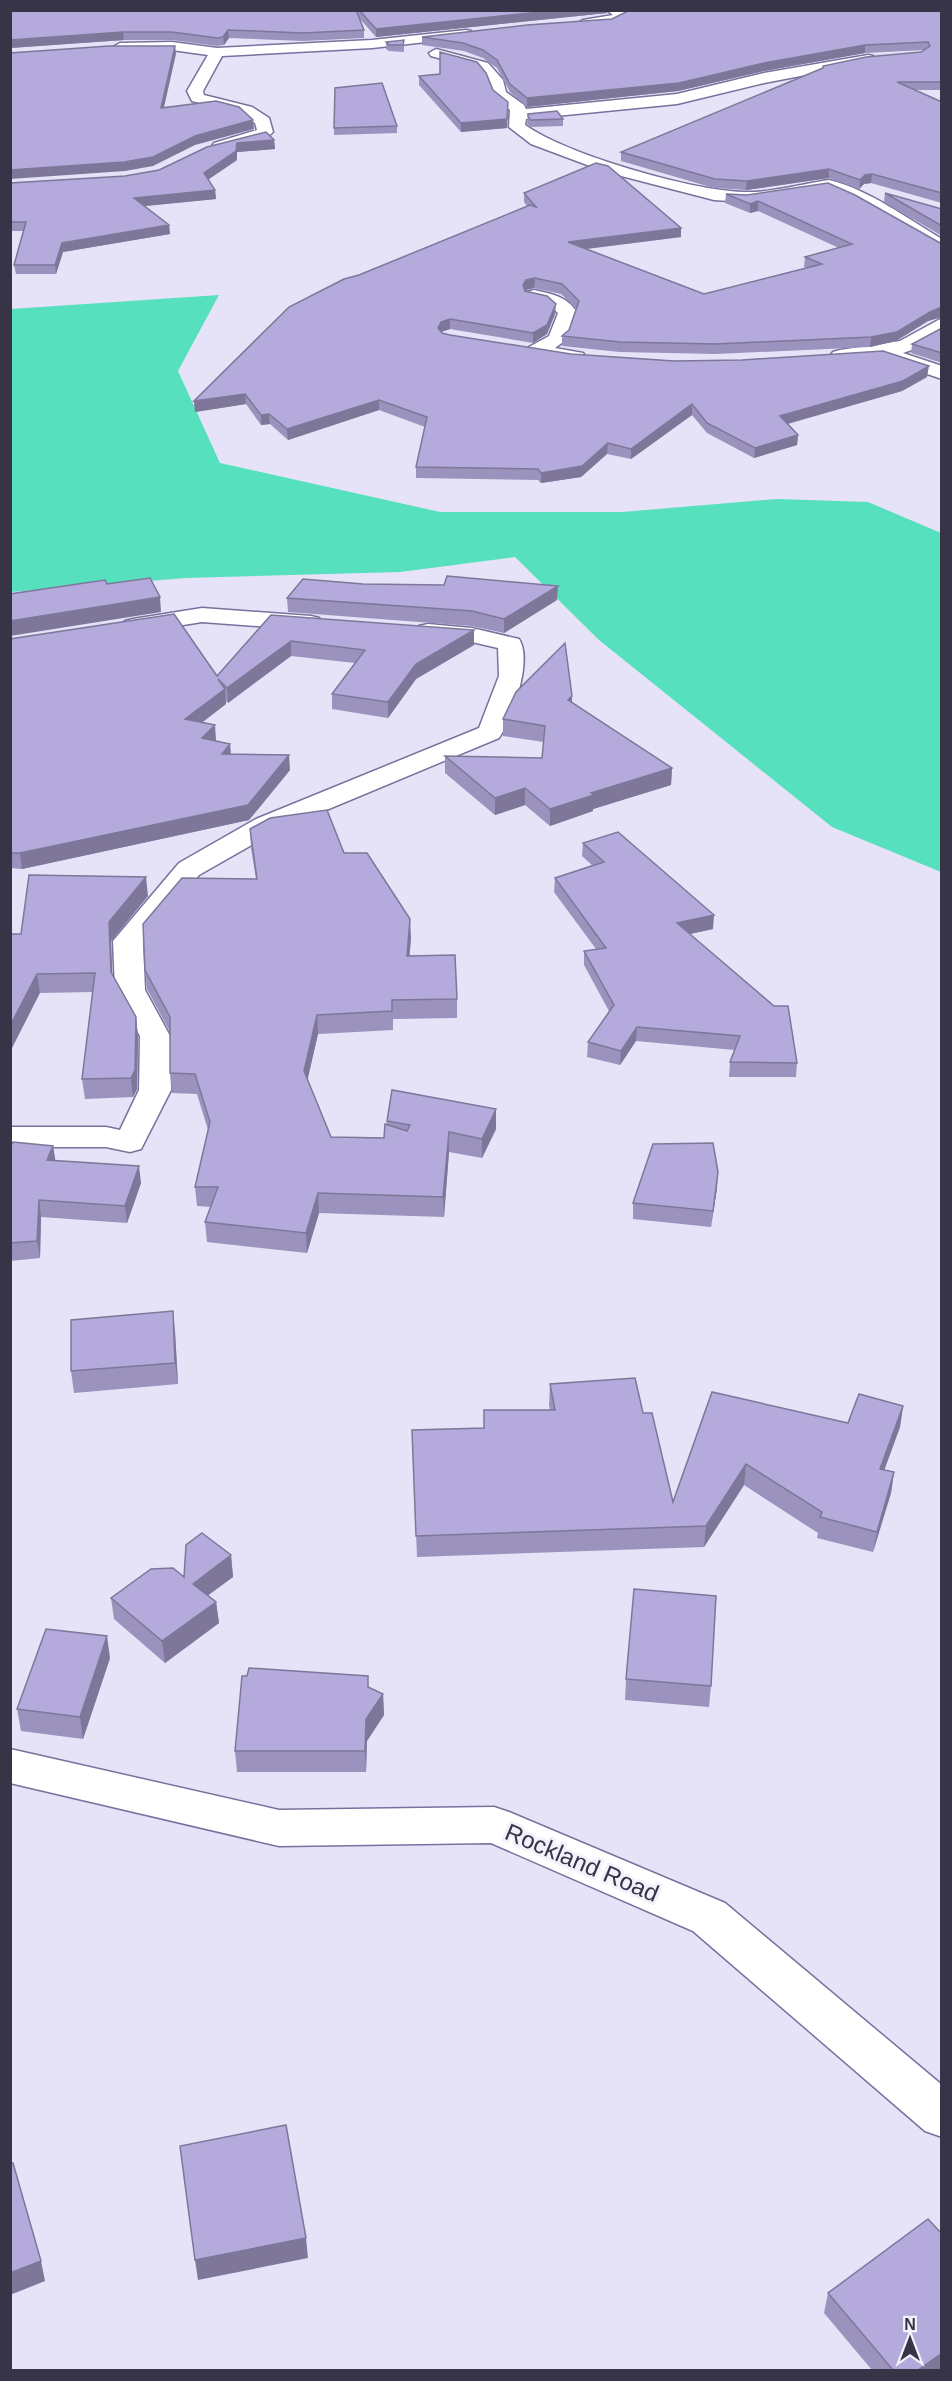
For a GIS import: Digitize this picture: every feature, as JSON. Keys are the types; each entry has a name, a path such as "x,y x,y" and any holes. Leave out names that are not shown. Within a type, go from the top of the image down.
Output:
{"street":[{"path":"573,25 612,21 625,15 614,10"},
{"path":"100,48 172,46 217,52 288,46 372,44 477,33"},
{"path":"372,44 452,56 483,66 495,80 499,94 518,108 517,128 537,141 612,168 714,195 747,197 830,185 886,194"},
{"path":"202,150 258,137 265,132 264,121 246,110 198,98 195,91 217,52"},
{"path":"518,115 677,99 775,76 887,57"},
{"path":"830,185 861,198 942,247"},
{"path":"534,296 554,300 568,312 557,339 536,351"},
{"path":"816,358 894,351 916,342 942,324"},
{"path":"515,348 590,359"},
{"path":"881,352 942,373"},
{"path":"112,629 202,615 331,625"},
{"path":"10,1137 106,1137 130,1142 155,1090 155,1036 130,990 128,941 189,869 266,825 490,733 511,676 510,644 472,634 399,629"},
{"name":"Rockland Road","path":"10,1766 279,1828 494,1825 709,1917 942,2115"}],"shaded area":[{"path":"219,295 178,371 220,463 440,512 622,512 777,499 868,502 941,533 941,872 832,827 599,640 515,557 400,572 186,578 11,592 11,309"}],"building":[{"path":"10,10 356,10 364,30 303,33 228,30 223,37 217,38 172,32 123,32 10,40"},
{"path":"359,10 559,10 376,29"},
{"path":"630,10 942,10 942,82 897,82 942,102 942,193 872,174 865,175 860,180 829,169 747,181 715,179 621,152 823,68 823,66 866,57 921,52 930,46 928,42 865,45 764,63 679,83 527,98 510,84 497,60 483,50 463,43 422,37 527,25 612,19"},
{"path":"404,40 403,45 389,45 386,42"},
{"path":"109,46 175,46 161,108 216,101 239,107 253,120 195,136 153,157 124,162 10,170 10,53"},
{"path":"440,52 477,62 486,73 493,90 508,102 507,119 461,123 419,76 440,74"},
{"path":"382,83 397,126 334,128 335,88"},
{"path":"557,111 563,119 531,120 528,117 528,114"},
{"path":"266,132 274,140 237,143 236,151 204,173 215,190 134,198 169,225 62,243 55,265 14,265 26,222 10,222 10,183 125,176 159,170 207,147"},
{"path":"596,163 608,166 681,228 568,242 704,294 822,264 805,257 852,244 758,201 750,204 726,194 747,195 828,183 855,195 942,244 942,307 897,332 871,337 716,344 620,342 562,336 569,330 579,301 562,284 535,278 526,280 523,285 525,291 547,296 556,304 547,325 533,333 450,319 441,322 438,328 442,333 571,354 674,361 742,360 883,351 929,366 903,381 780,416 798,435 755,448 707,423 692,404 631,449 608,443 582,466 541,473 538,469 416,467 427,417 379,400 287,429 269,414 261,415 245,394 194,401 289,307 344,279 359,275 530,205 536,207 524,193"},
{"path":"885,193 942,209 942,226"},
{"path":"942,328 942,353 912,344"},
{"path":"447,576 558,586 504,619 472,611 287,598 303,579 363,584 444,585"},
{"path":"150,578 160,597 10,621 10,594 105,580 107,584"},
{"path":"174,614 217,676 271,615 474,630 416,664 388,702 332,694 365,650 291,641 227,688 218,679 225,689 185,719 215,725 202,738 230,744 222,754 289,755 248,805 20,853 10,853 10,639"},
{"path":"565,643 572,696 568,700 672,768 591,793 594,795 550,809 525,788 495,798 445,756 542,758 545,726 503,719 516,692"},
{"path":"327,810 344,853 367,853 410,919 407,956 455,955 457,999 392,1000 392,1011 317,1015 304,1071 331,1137 384,1138 385,1124 407,1131 410,1125 387,1121 392,1090 496,1109 482,1139 449,1132 443,1197 318,1193 306,1233 205,1222 218,1187 195,1187 210,1122 195,1074 170,1073 170,1017 145,970 143,924 182,878 257,879 250,829 270,818"},
{"path":"618,832 714,915 677,923 774,1006 788,1006 797,1063 730,1062 740,1036 637,1027 621,1051 588,1042 614,1005 584,951 606,948 555,878 604,862 583,843"},
{"path":"29,875 146,877 109,922 111,972 136,1017 135,1070 131,1078 82,1079 95,973 37,974 10,1026 10,934 21,934"},
{"path":"13,1142 53,1146 47,1160 139,1166 125,1206 39,1200 37,1241 10,1243 10,1147"},
{"path":"713,1143 718,1172 713,1211 633,1203 653,1144"},
{"path":"173,1311 175,1363 71,1371 71,1320"},
{"path":"635,1378 643,1413 652,1413 673,1502 712,1392 848,1423 859,1394 903,1406 880,1469 894,1472 877,1532 820,1517 822,1512 746,1464 706,1526 416,1536 412,1430 484,1428 484,1410 555,1410 550,1384"},
{"path":"202,1533 231,1555 193,1584 216,1602 162,1641 111,1598 151,1569 173,1568 184,1577 186,1545"},
{"path":"634,1589 716,1596 711,1686 626,1679"},
{"path":"46,1629 107,1636 80,1717 17,1709"},
{"path":"249,1668 368,1676 368,1687 383,1694 366,1719 365,1751 235,1751 242,1676 247,1676"},
{"path":"286,2125 306,2238 195,2260 180,2146"},
{"path":"10,2163 13,2163 41,2261 10,2273"},
{"path":"928,2219 942,2234 942,2353 918,2370 893,2370 828,2293"}]}
